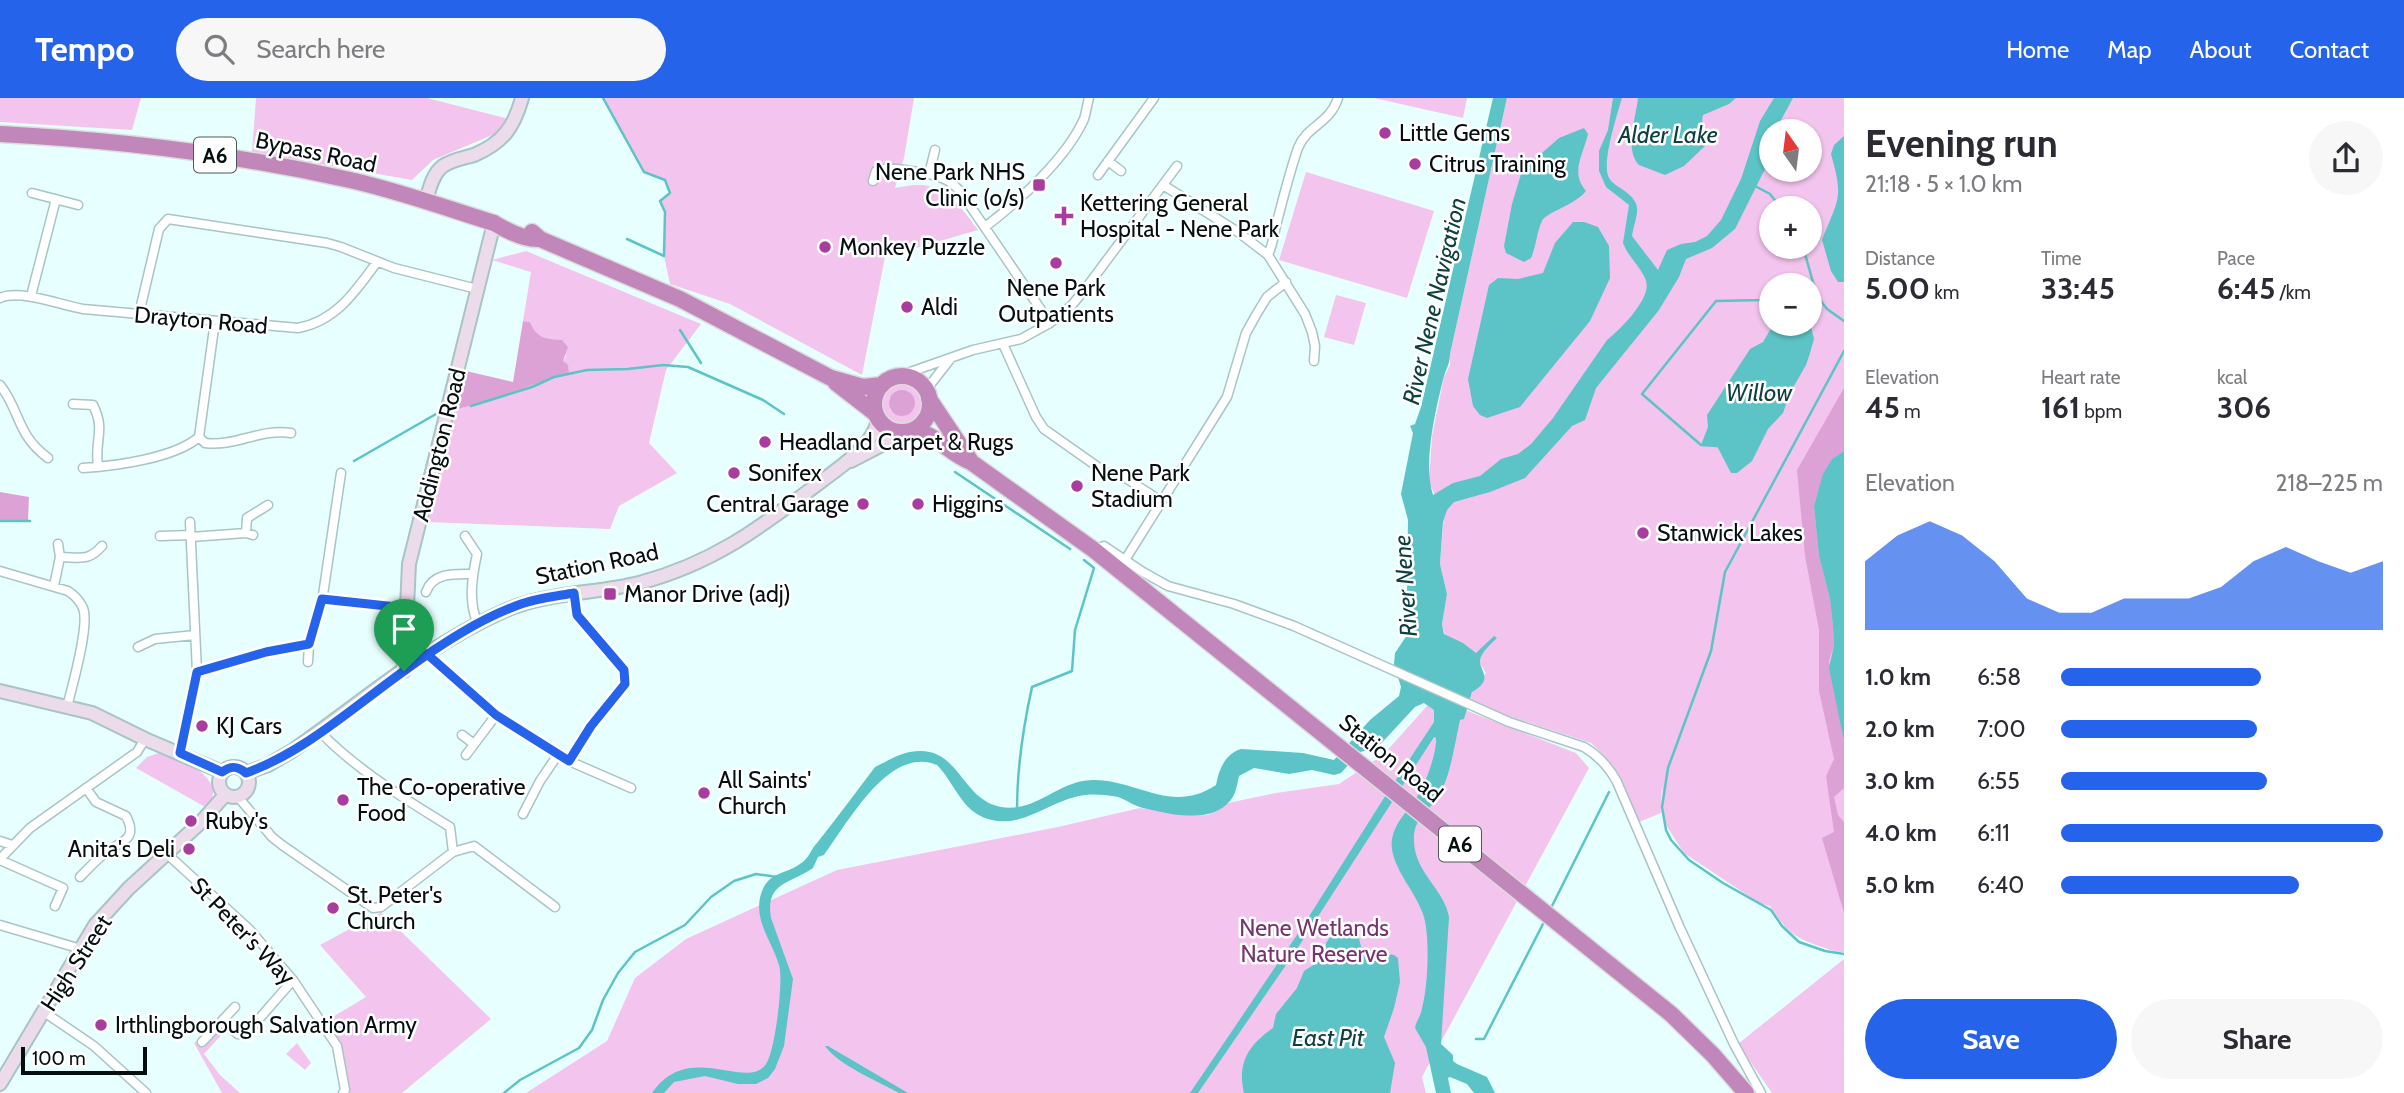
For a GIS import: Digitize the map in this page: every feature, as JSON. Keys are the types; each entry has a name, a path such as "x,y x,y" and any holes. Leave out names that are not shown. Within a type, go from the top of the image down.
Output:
{"highway":[{"name":"Bypass Road","path":"0,134 133,143 207,153 352,180 494,223 506,222 680,299 831,378 863,387 889,381"},
{"name":"Bypass Road","path":"831,378 877,416"},
{"path":"915,380 927,394 928,415 911,430 891,430 877,416 875,396 889,381 915,380"},
{"name":"Station Road","path":"927,394 971,462"},
{"name":"Station Road","path":"911,430 931,435 1094,550 1249,673 1671,1014 1713,1055 1746,1093"}],"main road":[{"path":"425,201 441,167 477,154 506,135 516,119 522,98"},
{"name":"Addington Road","path":"404,671 409,564 494,223"},
{"name":"Station Road","path":"848,462 875,431 877,416"},
{"name":"Station Road","path":"246,773 268,765 320,732 427,654 478,624 524,603 641,582 686,567 721,551 773,519 848,462 911,430"},
{"path":"0,691 92,713 222,772 236,767 246,773 248,788 232,796 218,783 222,772"},
{"name":"High Street","path":"0,1084 95,925 166,853 232,796"}],"street":[{"path":"985,227 1019,201 1051,165 1083,119 1089,98"},
{"path":"1098,175 1154,98"},
{"path":"1268,255 1275,238 1298,147 1313,127 1333,113 1338,98"},
{"path":"929,174 935,150"},
{"path":"1108,161 1121,171"},
{"path":"889,381 973,350 1021,339 1050,323 1072,305 1089,284 1177,166"},
{"path":"873,181 876,171 881,168 929,174 952,183 1050,323"},
{"path":"1163,185 1238,232 1268,255 1286,282 1312,332 1314,361"},
{"path":"32,193 78,205"},
{"path":"31,296 56,199"},
{"path":"139,314 159,229 167,219 327,243 377,262 477,289"},
{"name":"Drayton Road","path":"0,298 8,294 31,296 83,309 298,328 312,325 340,308 377,262"},
{"path":"1125,560 1227,397 1246,333 1256,315 1268,297 1286,282"},
{"path":"83,468 171,453 188,447 199,437 215,321"},
{"path":"1003,344 1044,429 1105,472 1124,478 1161,501"},
{"path":"927,394 951,358"},
{"path":"0,385 26,438 42,448 47,458"},
{"path":"73,404 93,405 100,419 101,431 96,440 97,467"},
{"path":"199,437 205,443 214,445 276,431 291,433"},
{"path":"308,662 309,644 322,599 341,473"},
{"path":"160,536 250,534 247,518 268,505"},
{"path":"180,753 197,672 190,522"},
{"path":"465,536 477,554 473,574 472,612 478,624"},
{"path":"54,586 60,557 58,544"},
{"path":"60,557 86,558 93,556 102,546"},
{"name":"Station Road","path":"1094,550 1104,546 1168,586 1234,604 1320,638 1472,706 1584,747 1602,761 1617,782 1728,1032 1761,1093"},
{"path":"0,571 38,584 54,586 74,595 83,607 85,616 67,707"},
{"path":"426,592 428,585 439,577 450,573 473,574"},
{"path":"569,761 591,726 625,684 624,670 577,615 574,593"},
{"path":"322,599 406,608"},
{"path":"138,647 155,639 195,635"},
{"path":"197,672 266,652 309,644"},
{"path":"427,654 496,715 569,761 631,788"},
{"path":"466,755 496,715"},
{"path":"320,732 344,756 371,776 450,827 453,852"},
{"path":"461,736 474,744"},
{"path":"55,905 63,888 0,860 30,828 137,752 145,739"},
{"path":"523,814 540,781 559,754"},
{"path":"80,877 106,852 128,838 131,831 126,816 96,802 86,788"},
{"path":"232,796 282,845 373,908 381,907 453,852 474,846 555,907"},
{"path":"0,841 12,845"},
{"name":"St Peter's Way","path":"166,853 250,930 293,980 337,1045 344,1091"},
{"path":"0,925 81,949"},
{"path":"222,1021 238,1034 245,1035 293,980"},
{"path":"202,1042 235,1007"},
{"path":"44,1012 94,1046 141,1092"}],"green space":[{"path":"0,98 141,98 132,130 0,122"},
{"path":"256,98 427,98 509,119 497,133 433,160 412,180 252,152"},
{"path":"603,98 914,98 904,158 895,188 927,186 945,193 978,230 885,257 862,375 730,304 670,284 664,256 665,212 660,201 670,193 665,180 644,172"},
{"path":"1374,98 1467,98 1463,118"},
{"name":"Stanwick Lakes","path":"1507,98 1844,98 1844,952 1812,944 1797,937 1786,928 1770,906 1759,903 1684,853 1664,822 1662,784 1661,813 1639,822 1614,770 1591,743 1469,703 1472,692 1486,673 1479,662 1480,657 1445,635 1442,624 1447,594 1440,564 1444,515 1429,482 1432,436 1444,377 1450,365 1450,354"},
{"path":"1306,172 1434,211 1407,298 1279,260"},
{"path":"526,251 701,324 666,370 649,443 677,473 619,506 610,529 427,522 452,410 490,401 554,377 569,375 563,361 566,356 562,340 542,337 530,322 523,321 531,272 492,260"},
{"path":"1336,295 1366,303 1354,345 1324,337"},
{"path":"897,384 911,385 920,393 923,404 915,421 900,425 887,418 884,412 884,395","holes":["914,397 914,409 904,416 890,410 889,398"]},
{"name":"Nene Wetlands Nature Reserve","path":"1436,696 1576,753 1589,768 1422,1077 1426,1093 526,1093 607,1041 635,978 686,939 837,870 1058,827 1140,808 1190,816 1208,815 1228,803 1339,784 1384,754"},
{"path":"159,753 190,765 208,779 212,787 212,797 207,808 136,768 147,757"},
{"path":"381,912 491,1019 402,1093 350,1093 336,1038 326,1021 366,997 320,945"},
{"path":"1844,959 1844,1093 1772,1093 1738,1044"},
{"path":"222,1026 226,1030 204,1054 220,1075 240,1093 222,1093 194,1043 198,1040 205,1042"},
{"path":"297,1043 311,1063 305,1070 286,1054"}],"shaded area":[{"path":"523,321 530,322 542,337 562,340 568,347 563,361 568,365 569,375 554,377 490,401 453,410 462,370 513,382"},
{"path":"1844,388 1844,451 1832,459 1824,474 1814,506 1819,556 1830,599 1833,627 1834,645 1829,661 1844,741 1844,788 1834,797 1838,815 1844,822 1844,913 1822,838 1834,832 1826,776 1834,759 1819,691 1819,630 1805,556 1797,470"},
{"path":"902,390 912,393 915,403 912,413 902,416 892,413 889,403 892,393"},
{"path":"0,492 29,497 28,521 0,521"}],"water":[{"path":"1493,98 1507,98 1434,422 1429,468 1433,495 1453,483 1480,476 1501,459 1518,454 1531,444 1553,418 1607,340 1640,305 1647,288 1646,281 1623,243 1629,205 1606,187 1599,171 1599,151 1608,130 1613,98 1622,98 1611,139 1607,171 1609,178 1634,200 1637,215 1632,236 1658,270 1667,250 1707,236 1721,220 1741,179 1759,124 1759,181 1735,229 1712,248 1686,259 1679,277 1659,310 1596,388 1585,420 1572,426 1525,478 1454,502 1447,510 1443,522 1440,564 1447,594 1442,624 1444,634 1476,653 1494,636 1497,638 1481,657 1483,683 1472,692 1464,719 1460,720 1444,785 1436,800 1417,823 1415,850 1422,868 1443,900 1449,917 1441,1044 1453,1055 1453,1061 1457,1064 1487,1077 1495,1093 1474,1093 1467,1084 1450,1077 1451,1093 1436,1093 1426,1047 1415,1028 1426,988 1426,926 1420,908 1394,859 1392,839 1399,822 1427,778 1435,752 1434,737 1297,949 1198,1093 1190,1093 1301,929 1434,722 1434,710 1424,703 1415,707 1377,748 1360,752 1341,773 1334,775 1312,770 1289,774 1254,768 1239,776 1230,801 1212,813 1201,815 1165,813 1140,807 1118,797 1090,795 1074,797 1014,820 988,819 971,810 937,765 919,762 902,766 886,776 872,790 824,855 818,857 813,868 781,886 772,897 771,918 793,979 784,1046 775,1069 768,1078 756,1084 738,1084 705,1076 674,1082 664,1093 652,1093 667,1077 683,1070 699,1067 745,1073 757,1071 766,1064 775,1031 780,973 759,913 764,886 774,876 805,860 875,767 897,756 927,751 939,756 950,763 976,794 987,802 1014,808 1036,801 1068,785 1092,780 1108,781 1169,796 1184,797 1200,793 1216,785 1224,763 1231,754 1241,749 1303,753 1334,760 1370,720 1399,696 1401,687 1394,664 1395,653 1409,632 1408,520 1401,494 1413,433 1410,426 1415,424"},
{"name":"Alder Lake","path":"1638,98 1736,98 1729,104 1703,115 1705,146 1684,166 1665,175 1639,165 1632,151"},
{"path":"1774,98 1793,98 1782,119 1761,119"},
{"path":"1584,128 1588,134 1578,171 1586,191 1542,221 1531,258 1524,262 1506,253 1504,246 1521,174 1559,138"},
{"path":"1844,136 1844,282 1838,282 1831,271 1822,240 1837,199 1837,181 1831,154 1834,145"},
{"path":"1573,222 1584,222 1598,227 1609,246 1610,278 1590,321 1520,407 1487,418 1480,415 1473,406 1468,379 1489,285 1498,278 1518,279 1543,273 1555,243"},
{"name":"Willow","path":"1766,336 1813,336 1814,339 1806,365 1790,393 1783,413 1768,429 1752,461 1737,473 1731,473 1717,446 1701,445 1708,427 1707,415 1750,349 1763,342"},
{"path":"1844,451 1844,741 1829,668 1834,645 1833,627 1830,599 1819,556 1814,506 1823,474 1832,459"},
{"name":"East Pit","path":"1345,922 1355,927 1366,953 1394,955 1398,958 1400,982 1384,1037 1395,1063 1390,1093 1244,1093 1242,1073 1246,1056 1257,1041 1273,1028 1276,1014 1297,988 1304,971 1326,956 1326,943"},
{"path":"825,1046 908,1093 899,1093 859,1072"}],"waterway":[{"path":"603,98 644,172 665,180 670,193 660,201 665,212 664,256 627,239"},
{"path":"1755,186 1772,196"},
{"path":"1806,259 1817,296 1827,309 1844,321"},
{"path":"1717,446 1701,445 1642,394 1716,301 1759,300"},
{"path":"680,330 701,363"},
{"path":"1844,351 1725,572 1711,651 1668,768 1662,807 1666,830 1671,840 1689,860 1771,910 1782,926 1799,942 1844,954"},
{"path":"471,406 532,387 554,377 587,370 663,365 688,367 763,400 784,414"},
{"path":"354,461 436,414"},
{"path":"955,472 1070,549"},
{"path":"0,521 30,521"},
{"path":"1017,810 1021,748 1032,687 1072,671 1075,630 1094,568 1084,560"},
{"path":"1551,908 1609,792"},
{"path":"504,1093 520,1080 579,1048 592,1030 603,1000 618,973 635,952 685,925 711,897 734,881 756,874 777,877"},
{"path":"1476,1039 1484,1039 1545,920"}],"place":[{"name":"Little Gems","path":"1385,133"},
{"name":"Citrus Training","path":"1415,164"},
{"name":"Nene Park NHS Clinic (o/s)","path":"1039,185"},
{"name":"Kettering General Hospital - Nene Park","path":"1064,216"},
{"name":"Monkey Puzzle","path":"825,247"},
{"name":"Nene Park Outpatients","path":"1056,263"},
{"name":"Aldi","path":"907,307"},
{"name":"Headland Carpet & Rugs","path":"765,442"},
{"name":"Sonifex","path":"734,473"},
{"name":"Nene Park Stadium","path":"1077,486"},
{"name":"Central Garage","path":"863,504"},
{"name":"Higgins","path":"918,504"},
{"name":"Stanwick Lakes","path":"1643,533"},
{"name":"Manor Drive (adj)","path":"610,594"},
{"name":"KJ Cars","path":"202,726"},
{"name":"All Saints' Church","path":"704,793"},
{"name":"The Co-operative Food","path":"343,800"},
{"name":"Ruby's","path":"191,821"},
{"name":"Anita's Deli","path":"189,849"},
{"name":"St. Peter's Church","path":"333,908"},
{"name":"Irthlingborough Salvation Army","path":"101,1025"}],"route":[{"path":"404,671 292,751 263,767 246,773 236,767 226,768 222,772 180,753 197,672 266,652 309,644 322,599 406,608 404,671 427,654 496,715 569,761 591,726 625,684 624,670 577,615 574,593 524,603 503,611 427,654 404,671"}],"water label":[{"name":"River Nene Navigation","path":"1434,301"},
{"name":"River Nene","path":"1405,586"}]}
